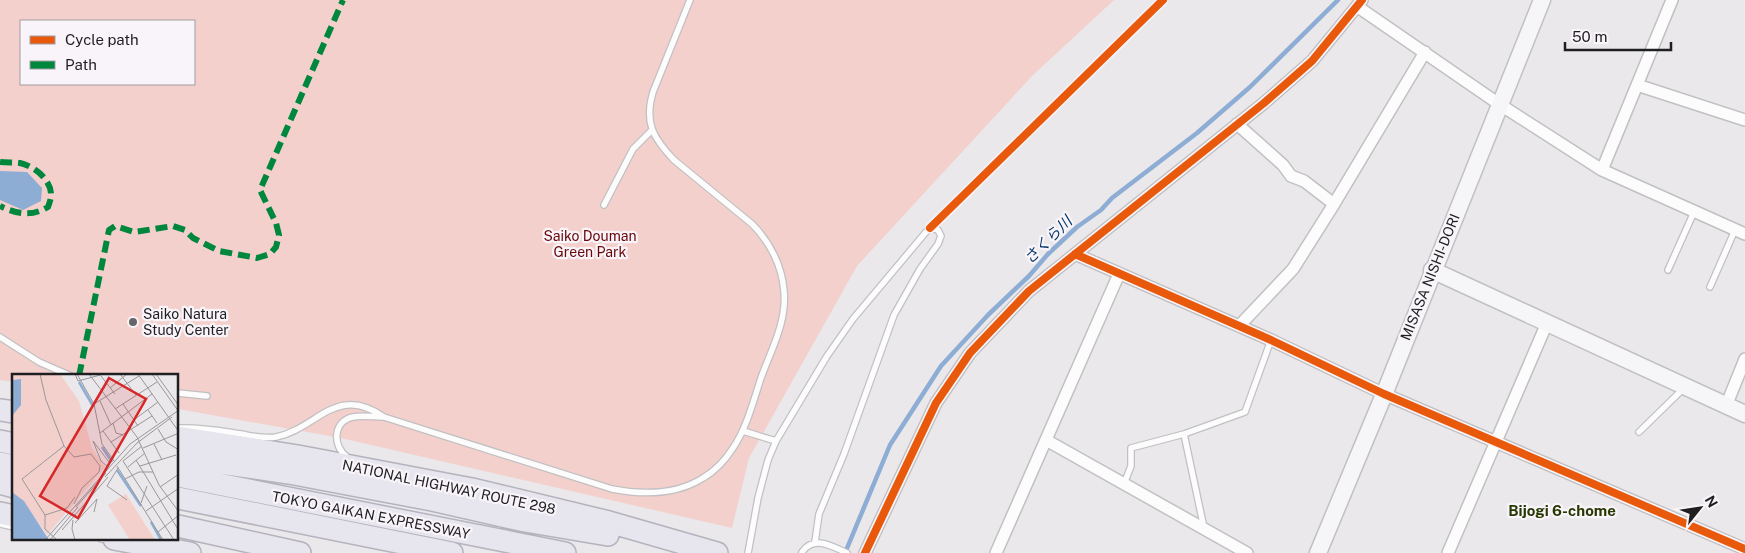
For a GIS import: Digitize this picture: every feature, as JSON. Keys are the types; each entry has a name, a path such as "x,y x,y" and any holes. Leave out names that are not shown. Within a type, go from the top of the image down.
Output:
{"highway":[{"name":"NATIONAL HIGHWAY ROUTE 298","path":"179,436 371,469 472,489 609,522 711,552"},
{"path":"179,457 289,473 432,500 524,521 711,552"},
{"name":"TOKYO GAIKAN EXPRESSWAY","path":"179,476 565,553"},
{"name":"TOKYO GAIKAN EXPRESSWAY","path":"179,498 452,553"},
{"path":"179,526 290,551"},
{"path":"120,541 190,553"}],"street":[{"name":"MISASA NISHI-DORI","path":"1318,553 1542,0"},
{"path":"1602,170 1672,0"},
{"path":"865,553 936,403 970,353 1029,291 1237,124 1312,61 1360,3 1424,52 1499,104 1602,170 1740,232"},
{"path":"1239,326 1293,269 1334,204 1424,52"},
{"path":"1637,85 1745,120"},
{"path":"1237,124 1283,165 1291,176 1304,180 1334,204"},
{"path":"1075,254 1271,340 1384,394 1745,549"},
{"path":"1432,270 1745,414"},
{"path":"996,553 1119,274"},
{"path":"1449,553 1547,323"},
{"path":"1726,406 1745,359"},
{"path":"1046,440 1246,553"}],"lane":[{"path":"371,469 341,452 337,444 338,431 347,420 353,417 384,417 612,489 632,493 671,491 689,485 704,477 724,460 733,448 743,431 783,320 784,290 778,265 768,242 760,233 674,160 664,150 652,130 649,118 649,104 652,92 690,0"},
{"path":"604,205 632,149 652,130"},
{"path":"1668,270 1694,212"},
{"path":"748,553 760,488 776,441 827,356 853,319 926,232 930,228 938,230 941,236 938,244 920,269 894,316 844,454 819,514 815,542"},
{"path":"1710,287 1740,232"},
{"path":"0,337 39,362 66,374"},
{"path":"1124,484 1132,466 1131,448 1184,434 1244,412 1271,340"},
{"path":"1639,432 1685,387"},
{"path":"179,393 207,396"},
{"path":"179,428 195,427 262,438 275,437 300,427 328,410 341,406 373,409 384,417"},
{"path":"743,431 776,441"},
{"path":"1184,434 1204,530"},
{"path":"802,552 805,547 815,542 828,544 847,553"}],"green space":[{"name":"Saiko Douman Green Park","path":"0,0 1114,0 1032,76 857,266 749,458 732,528 341,438 179,409 179,374 12,374 12,382 0,380"}],"water":[{"path":"0,171 27,172 42,188 41,201 23,210 0,200"}],"waterway":[{"name":"さくら川","path":"845,553 890,445 941,366 988,315 1077,227 1197,133 1250,87 1338,0"}],"marked path":[{"path":"79,374 109,230 115,226 134,232 173,226 185,230 193,238 219,251 257,258 270,254 276,247 279,235 276,223 260,190 343,0"},
{"path":"0,162 20,163 31,167 45,179 51,190 48,207 36,212 24,213 0,206"}],"cycle path":[{"path":"930,228 1163,0"},
{"path":"865,553 936,403 970,353 1029,291 1264,103 1312,61 1362,0"},
{"path":"1075,254 1271,340 1384,394 1745,549"}],"place":[{"name":"Saiko Natura Study Center","path":"133,322"}],"district":[{"name":"Bijogi 6-chome","path":"1562,511"}]}
